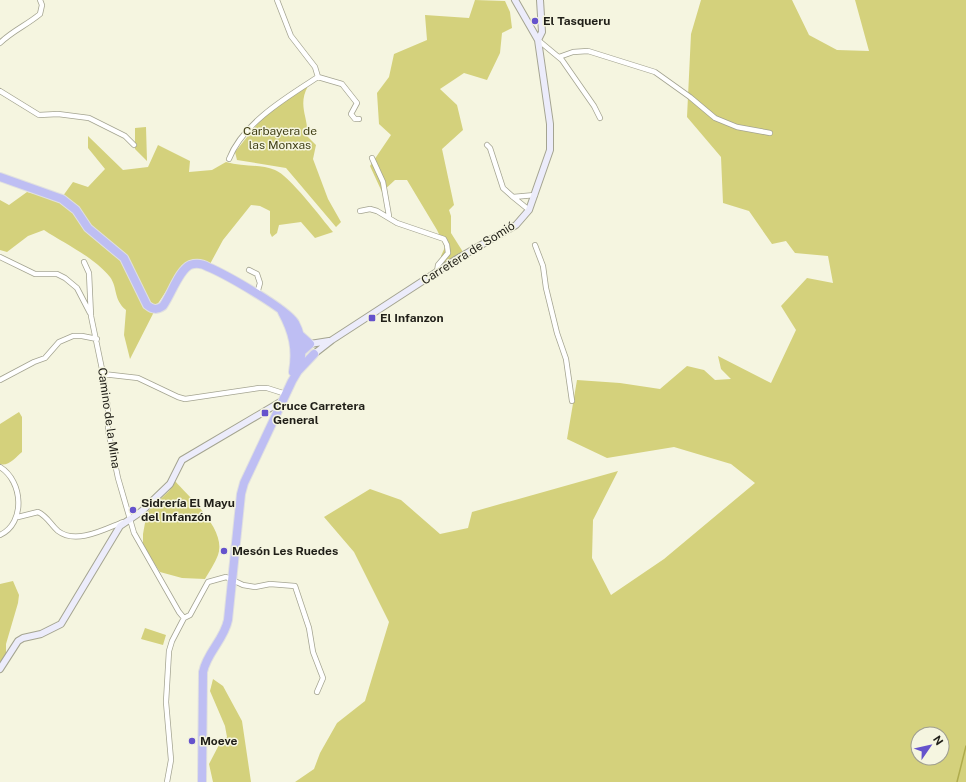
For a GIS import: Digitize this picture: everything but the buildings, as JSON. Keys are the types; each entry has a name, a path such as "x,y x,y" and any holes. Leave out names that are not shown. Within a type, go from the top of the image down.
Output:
{"highway":[{"path":"0,177 62,199 69,203 76,210 88,228 124,258 145,302 152,309 158,309 163,306 184,270 195,264 209,267 257,294 292,318 300,335 303,350 298,371"},
{"path":"202,782 203,672 208,656 227,627 241,494 244,483 292,380 298,371 314,354 303,350 298,345 280,309"},
{"path":"290,328 295,348 292,380"},
{"path":"295,360 310,344 300,335"}],"street":[{"path":"0,43 10,33 29,24 40,14 42,5 40,0"},
{"path":"277,0 282,17 291,36 315,67 318,76"},
{"name":"Carretera de Somió","path":"314,354 332,340 437,272 516,225 529,210 550,150 550,124 538,40 515,0"},
{"path":"540,0 542,32 538,40 559,57 594,106 600,118"},
{"path":"559,57 576,51 588,51 655,72 690,97 715,118 737,127 770,133"},
{"path":"318,76 342,84 357,103 351,114 355,118 359,119"},
{"path":"229,159 236,146 262,116 318,76"},
{"path":"0,91 39,115 58,114 89,118 125,136 134,145"},
{"path":"487,145 490,148 503,188 529,210"},
{"path":"372,158 383,182 389,216"},
{"path":"514,197 535,195"},
{"path":"360,211 370,209 389,216 397,223 417,230 432,233 444,239 448,253 438,265 437,272"},
{"path":"535,245 543,266 546,288 557,332 566,359 572,401"},
{"path":"0,257 35,274 57,274 65,278 77,288 91,316"},
{"path":"84,262 89,273 91,316"},
{"path":"249,270 257,274 260,283 257,294"},
{"name":"Camino de la Mina","path":"91,316 97,339 103,374 108,409 108,430 118,478 134,533 156,570 178,612 184,618"},
{"path":"0,380 34,362 45,358 59,342 73,336 97,339"},
{"path":"310,344 318,344 332,340"},
{"path":"0,669 18,641 23,638 41,634 61,624 120,526 149,505 170,484 182,460 284,398 277,390 259,388 185,399 138,378 103,374"},
{"path":"0,467 5,470 16,486 18,517"},
{"path":"0,536 5,533 18,517 38,512 59,532 68,536 80,537 130,519"},
{"path":"167,782 171,760 166,709 168,661 172,641 184,618 190,615 208,582 226,577 243,585 255,587 270,584 295,586 309,628 313,652 323,678 316,692"}],"green space":[{"path":"475,0 505,1 510,12 512,28 502,33 500,53 487,80 464,73 440,89 457,105 463,130 442,149 454,205 449,210 451,216 451,233 463,252 441,265 441,256 445,247 437,230 407,180 395,180 382,192 370,166 391,135 379,124 377,93 389,77 394,54 427,40 425,15 469,18"},
{"path":"701,0 792,0 809,35 837,50 869,51 855,0 966,0 966,782 295,782 314,769 320,753 337,723 365,701 389,622 354,552 324,517 370,489 401,500 440,534 468,528 472,512 618,471 593,520 592,558 611,595 664,559 755,483 731,464 674,447 607,458 567,439 577,380 620,383 660,389 687,366 704,370 715,380 731,379 721,369 718,356 771,383 796,330 781,306 807,278 833,283 828,256 795,253 786,241 772,244 749,211 723,203 721,157 687,117 691,34"},
{"name":"Carbayera de las Monxas","path":"308,86 303,100 307,136 316,145 313,159 328,199 341,222 336,227 286,168 237,160 235,152 263,117 291,96"},
{"path":"146,127 147,161 135,149 135,128"},
{"path":"88,136 123,170 148,167 158,145 190,161 189,172 212,170 226,162 275,170 297,188 333,232 315,238 301,222 279,225 277,233 272,237 270,233 270,211 260,206 251,205 223,240 210,264 180,270 159,302 130,359 124,335 126,310 117,298 114,285 110,277 96,263 44,230 28,236 7,252 0,250 0,200 9,205 27,192 60,200 73,182 88,187 105,169 88,148"},
{"path":"19,412 22,417 22,452 9,463 3,465 0,464 0,424"},
{"path":"175,481 206,515 217,535 219,545 218,555 205,579 182,578 160,572 143,546 143,534 147,512 169,491"},
{"path":"13,581 19,595 18,603 6,644 6,654 0,664 0,584"},
{"path":"145,628 166,635 163,645 141,639"},
{"path":"213,679 223,686 242,721 251,782 213,782 209,764 220,743 227,737 225,726 210,691"}],"waterway":[{"path":"957,782 966,746"}],"place":[{"name":"El Tasqueru","path":"535,21"},
{"name":"El Infanzon","path":"372,318"},
{"name":"Cruce Carretera General","path":"265,413"},
{"name":"Sidrería El Mayu del Infanzón","path":"133,510"},
{"name":"Mesón Les Ruedes","path":"224,551"},
{"name":"Moeve","path":"192,741"}]}
